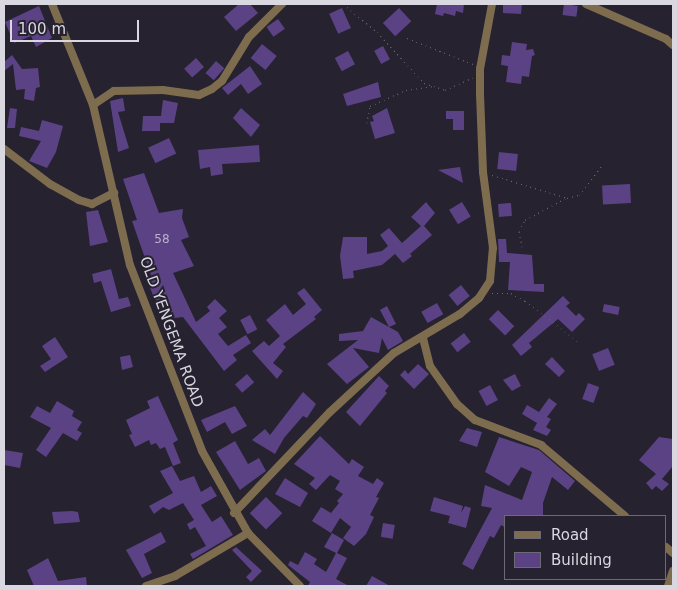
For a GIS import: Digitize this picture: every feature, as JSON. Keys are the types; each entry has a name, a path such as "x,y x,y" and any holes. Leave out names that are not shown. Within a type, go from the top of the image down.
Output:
{"street":[{"name":"OLD YENGEMA ROAD","path":"52,4 93,105 130,265 150,322 202,451 234,512 248,533 300,586"},
{"path":"93,105 114,91 163,90 199,95 212,89 222,81 249,37 282,4"},
{"path":"234,512 394,353 423,338 479,298 490,281 492,257 484,172 480,69 492,4"},
{"path":"586,4 666,39 673,45"},
{"path":"4,150 50,184 80,200 92,204 114,193"},
{"path":"423,338 430,366 457,404 475,420 542,445 624,515"},
{"path":"146,586 175,576 248,533"},
{"path":"668,586 673,571"}],"path":[{"path":"343,4 378,32 403,58 417,79 445,90 475,76 480,69 462,58 407,38"},
{"path":"367,123 370,106 406,90 433,86"},
{"path":"522,246 519,231 525,220 567,198 579,195 601,167"},
{"path":"484,172 567,198"},
{"path":"479,298 498,291 511,293 544,314 580,343"}],"building":[{"path":"239,4 250,4 258,13 236,31 224,17"},
{"path":"437,4 464,4 463,13 456,11 455,16 444,13 443,16 435,14"},
{"path":"503,4 522,4 521,14 503,13"},
{"path":"564,4 578,6 576,17 562,15"},
{"path":"39,6 52,38 36,47 31,36 14,43 5,22"},
{"path":"342,8 351,28 338,34 329,14"},
{"path":"399,8 411,21 395,36 383,23"},
{"path":"278,19 285,29 273,37 267,27"},
{"path":"512,42 527,44 526,50 533,49 535,55 532,56 529,77 522,76 521,84 506,82 508,66 501,65 502,55 510,56"},
{"path":"262,44 277,56 265,70 251,58"},
{"path":"383,46 390,59 381,64 374,51"},
{"path":"348,51 355,64 342,71 335,58"},
{"path":"12,55 22,69 38,68 40,87 36,88 34,101 24,99 25,89 16,90 13,64 4,71 4,62"},
{"path":"196,58 204,67 192,78 184,69"},
{"path":"216,61 224,68 214,80 206,73"},
{"path":"250,66 262,84 248,94 241,84 228,95 222,88"},
{"path":"378,82 381,97 347,106 343,94"},
{"path":"123,98 125,111 118,112 129,148 118,152 110,101"},
{"path":"163,100 178,103 174,123 160,123 160,131 142,131 143,116 161,116"},
{"path":"10,108 17,109 15,128 7,128"},
{"path":"241,108 260,125 251,137 233,118"},
{"path":"387,108 395,133 375,139 370,122 374,121 372,116"},
{"path":"446,111 464,111 464,130 453,130 453,119 446,119"},
{"path":"42,120 63,126 56,152 47,168 29,161 41,141 19,136 21,127 39,131"},
{"path":"169,138 176,153 155,163 148,148"},
{"path":"259,145 260,162 222,164 223,174 211,176 210,167 200,169 198,150"},
{"path":"499,152 518,154 516,171 497,169"},
{"path":"460,167 463,183 438,170"},
{"path":"144,173 159,213 183,209 182,218 189,237 181,240 194,266 173,273 196,322 210,311 207,307 215,299 227,311 219,318 227,327 218,334 228,346 246,335 251,343 233,355 237,360 224,371 183,317 174,318 165,299 157,301 154,298 147,280 152,278 132,221 137,220 123,179"},
{"path":"630,184 631,203 603,204 602,185"},
{"path":"426,202 435,213 424,226 432,235 410,254 412,256 403,263 395,254 382,265 353,271 354,278 343,279 340,256 343,237 367,237 367,254 382,251 388,246 380,235 389,228 402,243 421,226 411,217"},
{"path":"462,202 471,217 458,224 449,210"},
{"path":"511,203 512,216 499,217 498,204"},
{"path":"98,210 108,242 90,246 86,212"},
{"path":"498,239 506,239 507,253 532,255 534,284 544,284 544,292 508,290 510,262 499,262"},
{"path":"111,269 119,299 128,297 131,306 111,312 101,281 94,283 92,274"},
{"path":"461,285 470,296 457,306 449,295"},
{"path":"304,288 322,310 314,317 316,319 283,344 286,347 273,363 283,371 277,379 252,351 264,341 269,346 280,336 266,320 285,304 293,315 306,304 297,293"},
{"path":"563,296 570,303 566,306 576,316 579,313 585,319 572,332 558,319 529,343 532,347 521,356 512,345"},
{"path":"437,303 443,314 428,323 421,312"},
{"path":"604,304 620,307 618,315 602,312"},
{"path":"387,306 396,324 389,327 380,310"},
{"path":"498,310 514,326 505,335 489,319"},
{"path":"250,315 257,329 247,334 240,320"},
{"path":"371,317 398,332 403,341 388,350 382,338 379,353 353,348 369,367 347,384 327,364 358,340 339,341 339,334 363,331"},
{"path":"464,333 471,342 457,352 451,343"},
{"path":"55,337 68,357 45,372 40,366 51,359 42,346"},
{"path":"608,348 615,365 599,371 592,354"},
{"path":"130,355 133,367 122,370 120,357"},
{"path":"552,357 565,371 559,377 545,364"},
{"path":"418,364 429,374 414,389 400,375 405,370 408,374"},
{"path":"247,374 254,382 242,393 235,384"},
{"path":"515,374 521,386 512,391 503,380"},
{"path":"379,376 389,386 385,391 387,393 360,426 346,412"},
{"path":"588,383 599,387 593,403 582,399"},
{"path":"490,385 498,400 487,406 479,391"},
{"path":"303,392 316,404 307,418 303,416 284,438 275,454 252,440 265,429 270,435"},
{"path":"158,396 178,440 173,443 181,463 173,466 165,447 160,449 156,443 151,445 149,440 135,447 129,435 132,434 126,420 150,408 147,401"},
{"path":"549,398 557,404 547,417 551,419 546,427 551,430 547,436 533,430 537,423 522,414 527,405 539,412"},
{"path":"57,401 74,411 72,416 82,422 77,430 82,433 77,441 63,433 46,457 36,450 51,428 30,417 37,406 50,413"},
{"path":"235,406 247,426 232,434 225,422 207,432 201,420"},
{"path":"467,428 482,432 477,447 459,441"},
{"path":"320,436 349,464 352,459 364,467 358,476 373,484 377,478 384,483 376,497 379,498 370,515 374,517 366,534 354,546 343,538 351,527 340,518 331,533 312,521 321,507 331,513 339,503 337,501 343,494 335,489 340,481 330,475 316,490 309,484 315,478 294,464"},
{"path":"499,437 539,450 575,481 568,490 552,477 543,503 543,515 504,515 504,527 501,525 494,538 490,536 473,570 462,564 492,508 481,506 485,485 522,500 532,472 521,467 509,486 485,472"},
{"path":"659,437 673,439 673,466 662,479 669,484 662,491 656,486 652,490 646,483 656,474 639,460"},
{"path":"235,441 248,464 259,458 266,471 240,490 216,452"},
{"path":"4,450 23,453 20,468 4,465"},
{"path":"172,466 180,481 194,476 201,492 211,486 217,496 201,505 212,522 221,516 233,535 193,559 190,554 206,546 195,527 190,530 187,524 194,520 183,503 169,510 163,507 154,514 149,506 173,493 160,471"},
{"path":"285,478 308,493 300,507 275,494"},
{"path":"266,497 282,513 266,530 250,513"},
{"path":"434,497 463,506 461,513 465,506 471,508 466,528 448,523 450,516 430,511"},
{"path":"52,512 78,512 80,522 54,524"},
{"path":"383,523 395,525 393,539 381,537"},
{"path":"161,532 166,542 144,554 152,573 142,578 126,550"},
{"path":"332,533 344,540 337,553 347,558 336,579 349,586 308,586 310,582 288,565 290,561 298,565 305,552 317,559 314,564 326,572 336,553 324,547"},
{"path":"236,547 262,571 251,582 246,577 252,571 232,550"},
{"path":"48,558 58,581 86,577 87,586 34,586 27,570"},
{"path":"372,576 390,586 366,586"}]}
